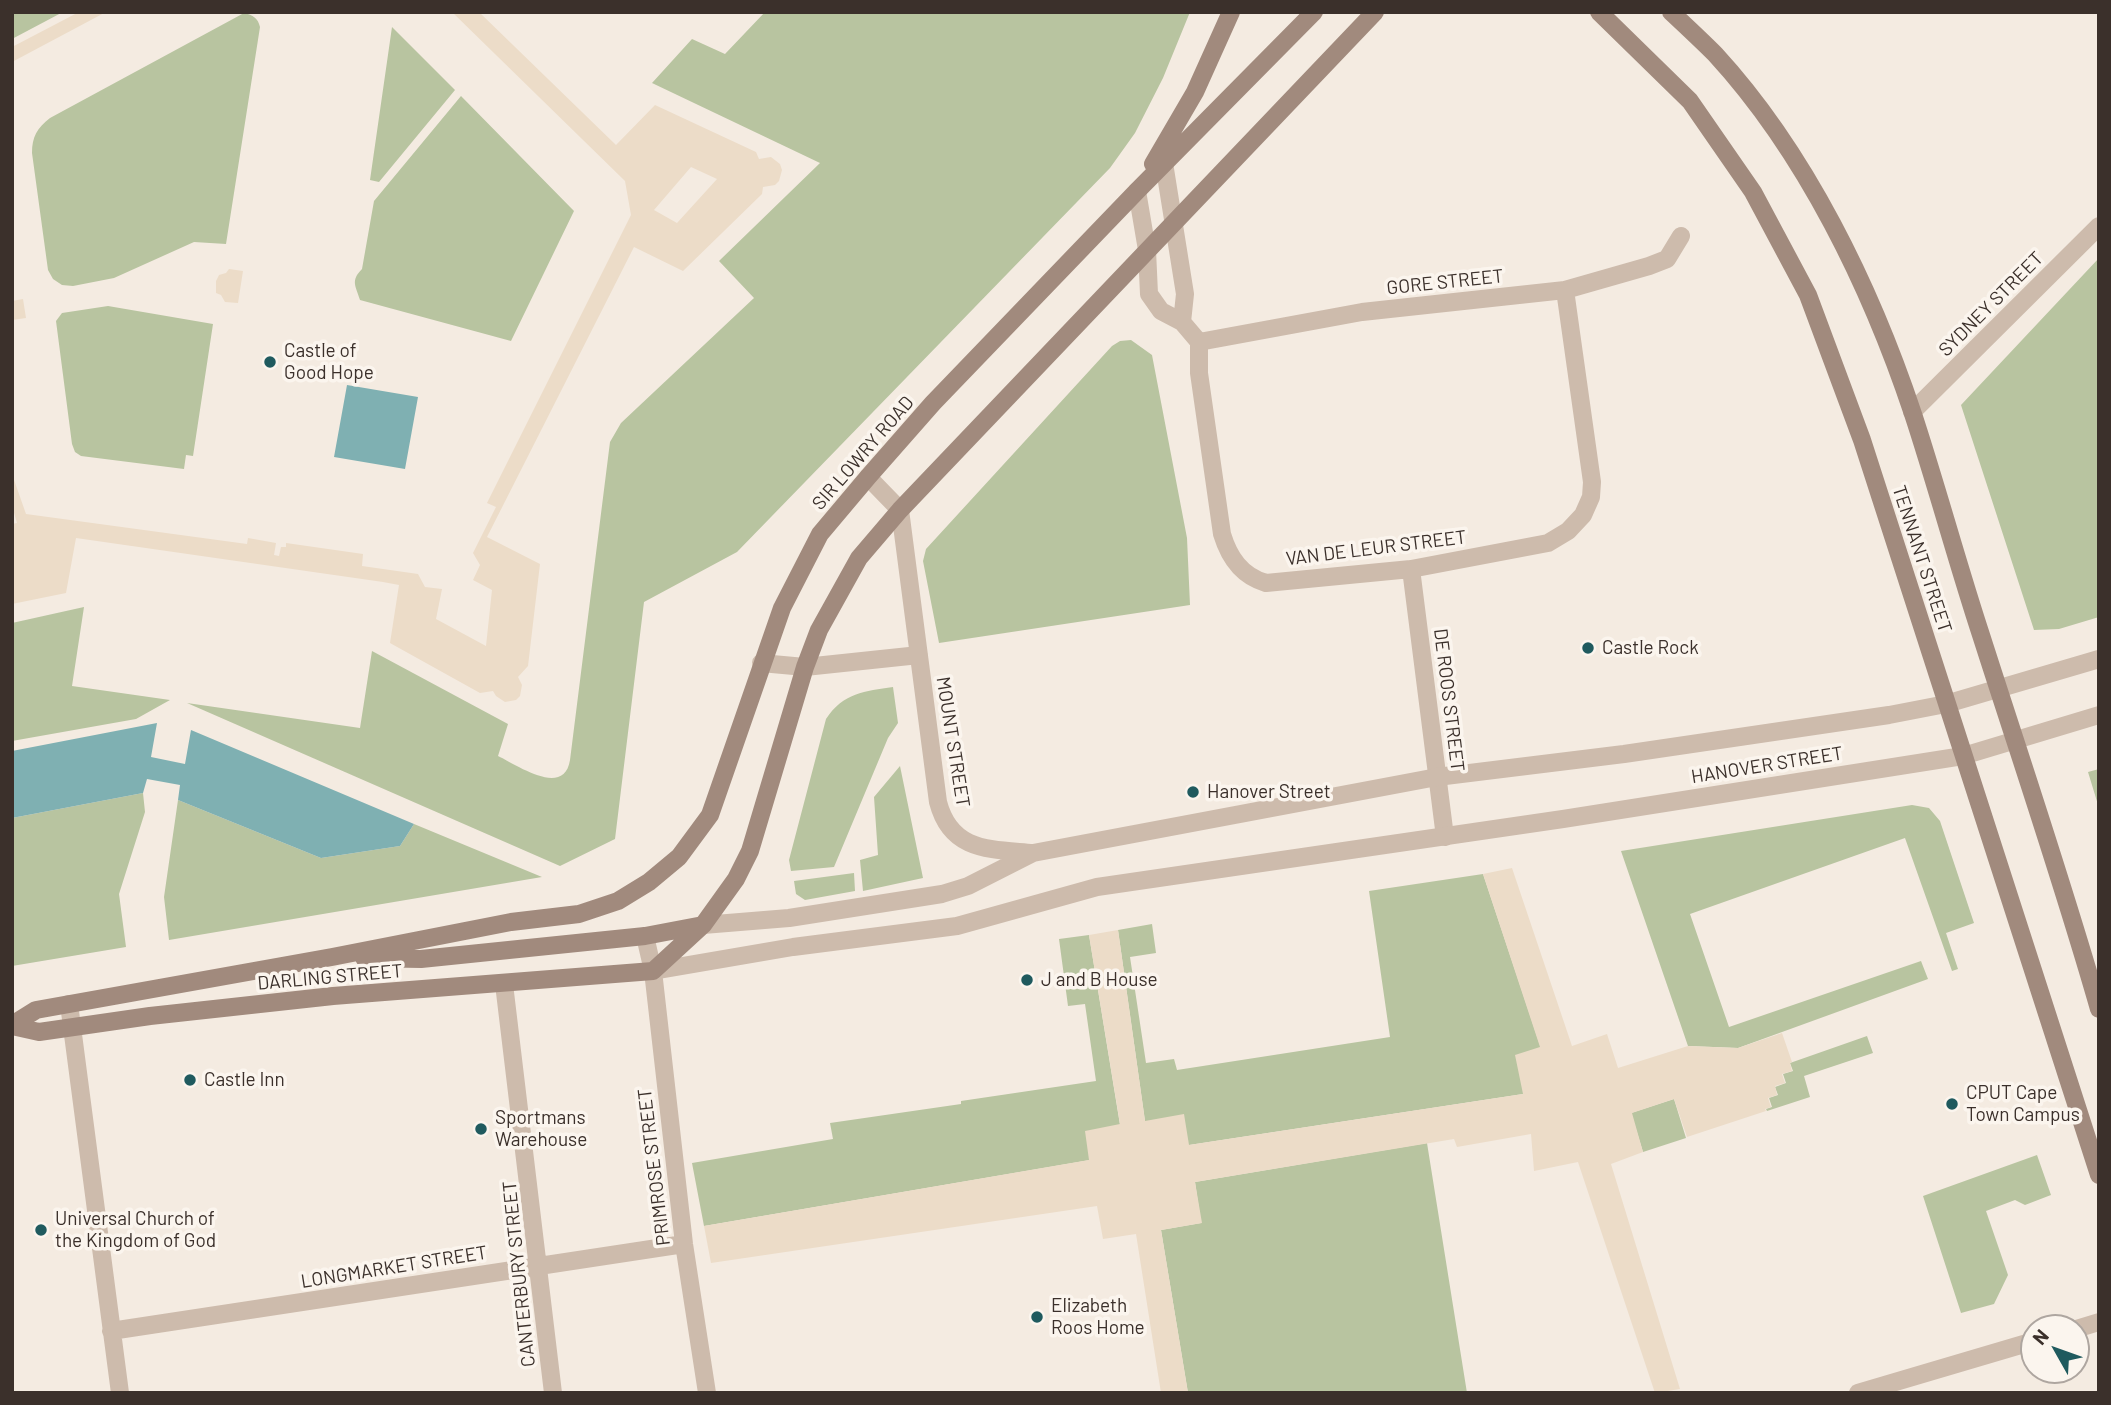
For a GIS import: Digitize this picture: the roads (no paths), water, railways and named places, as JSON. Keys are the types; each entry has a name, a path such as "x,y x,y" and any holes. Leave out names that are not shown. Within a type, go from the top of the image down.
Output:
{"main road":[{"path":"1137,191 1195,92 1231,12"},
{"name":"SIR LOWRY ROAD","path":"511,922 579,914 618,901 649,882 679,857 710,815 782,608 799,570 820,534 933,403 1314,12"},
{"path":"653,971 703,925 722,901 750,851 805,667 819,630 859,558 900,510 1374,12"},
{"name":"TENNANT STREET","path":"1599,12 1690,101 1753,192 1808,295 1862,440 2099,1175"},
{"name":"TENNANT STREET","path":"1671,12 1715,55 1775,129 1839,238 1871,306 1912,412 2067,898 2099,1009"},
{"name":"DARLING STREET","path":"12,1025 36,1010 511,922"},
{"path":"332,957 421,959 645,936 703,925"},
{"name":"DARLING STREET","path":"12,1025 39,1032 150,1016 333,996 653,971"}],"street":[{"path":"1164,163 1185,294 1182,322"},
{"path":"1137,191 1147,250 1149,294 1161,311 1182,322 1199,342"},
{"name":"SYDNEY STREET","path":"1912,412 2099,226"},
{"name":"GORE STREET","path":"1199,342 1362,312 1565,290 1667,259 1681,236"},
{"name":"VAN DE LEUR STREET","path":"1199,342 1199,373 1222,534 1227,552 1235,564 1247,575 1266,583 1411,569 1548,543 1568,531 1583,515 1591,497 1592,482 1565,290"},
{"path":"867,477 900,510"},
{"name":"MOUNT STREET","path":"900,510 943,819 954,833 968,843 985,849 1033,853"},
{"name":"DE ROOS STREET","path":"1411,569 1444,837"},
{"name":"MOUNT STREET","path":"761,663 805,667 919,655"},
{"name":"HANOVER STREET","path":"703,925 789,918 942,894 968,886 1033,853 1437,777 1624,754 1889,715 1946,704 2099,659"},
{"name":"HANOVER STREET","path":"653,971 793,947 957,926 1097,887 1444,837 1963,756 2099,715"},
{"name":"PRIMROSE STREET","path":"645,936 653,971 684,1244 707,1393"},
{"name":"CANTERBURY STREET","path":"504,984 553,1393"},
{"path":"69,1004 120,1393"},
{"name":"LONGMARKET STREET","path":"111,1331 684,1244"},
{"path":"1858,1393 2020,1345"}],"water":[{"path":"347,385 418,397 405,469 334,457"},
{"path":"157,723 151,757 185,764 191,730 414,824 400,846 321,858 178,800 180,785 147,779 143,793 12,818 12,751"}],"place":[{"name":"Castle of Good Hope","path":"270,362"},
{"name":"Castle Rock","path":"1588,648"},
{"name":"Hanover Street","path":"1193,792"},
{"name":"J and B House","path":"1027,980"},
{"name":"Castle Inn","path":"190,1080"},
{"name":"CPUT Cape Town Campus","path":"1952,1104"},
{"name":"Sportmans Warehouse","path":"481,1129"},
{"name":"Universal Church of the Kingdom of God","path":"41,1230"},
{"name":"Elizabeth Roos Home","path":"1037,1317"}]}
